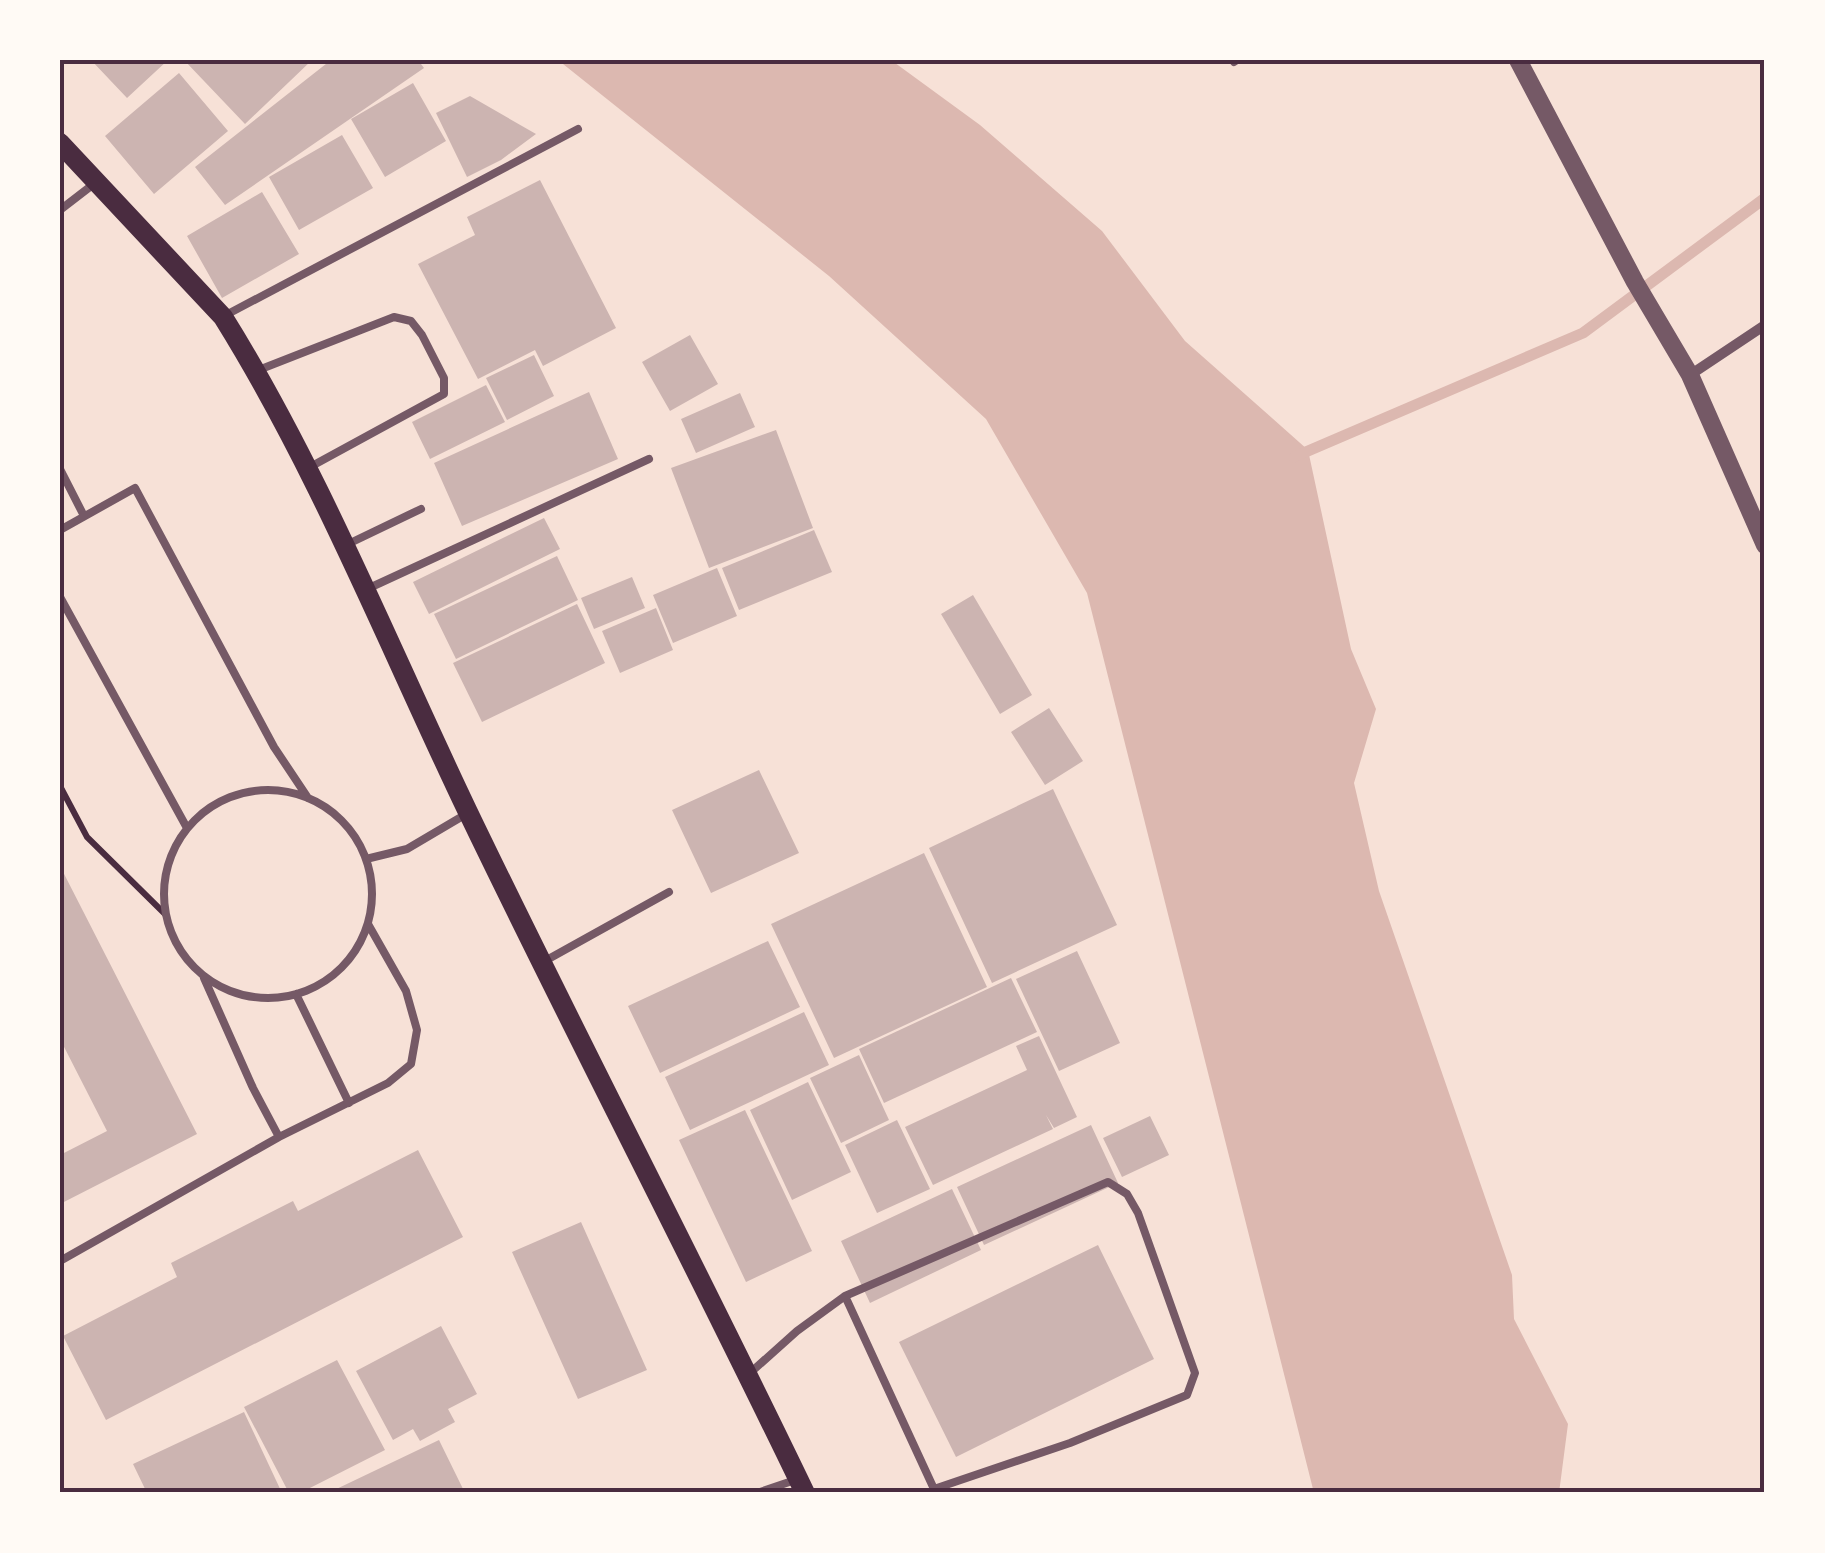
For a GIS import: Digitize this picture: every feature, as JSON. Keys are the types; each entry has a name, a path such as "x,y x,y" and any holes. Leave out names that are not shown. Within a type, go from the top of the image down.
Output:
{"main road":[{"path":"60,143 223,316 254,372 306,470 468,814 801,1486"}],"street":[{"path":"1518,60 1635,282 1690,375 1765,545"},
{"path":"1690,375 1765,324"}],"lane":[{"path":"223,316 578,129"},
{"path":"60,210 96,183"},
{"path":"254,372 394,317 411,321 422,335 444,378 444,394 306,470"},
{"path":"363,591 649,459"},
{"path":"60,468 84,516"},
{"path":"60,530 134,488 274,747 308,798"},
{"path":"343,547 421,509"},
{"path":"60,596 187,828"},
{"path":"286,792 327,808 344,822 366,859 372,881 368,923 348,960 316,986 296,994 256,997 218,985 202,974 173,938 163,892 174,847 187,828 203,812 243,793 286,792"},
{"path":"366,859 407,849 468,814"},
{"path":"543,962 669,892"},
{"path":"60,1261 279,1136 388,1082 411,1064 417,1030 406,991 368,923"},
{"path":"202,974 279,1136"},
{"path":"296,994 349,1103"},
{"path":"747,1376 797,1330 845,1296 1108,1182 1127,1194 1138,1213 1195,1373 1187,1396 1070,1443 929,1491 845,1296"},
{"path":"758,1493 801,1486"}],"path":[{"path":"60,786 86,836 166,915"}],"shaded area":[{"path":"558,60 891,60 980,125 1102,231 1185,341 1308,450 1351,649 1376,709 1354,783 1379,891 1512,1275 1514,1319 1568,1424 1559,1493 1314,1493 1087,593 986,419 829,276"}],"building":[{"path":"91,60 168,60 127,98"},
{"path":"184,60 312,60 245,124"},
{"path":"331,60 418,60 424,68 225,205 195,167"},
{"path":"179,73 228,131 154,194 105,136"},
{"path":"413,83 446,141 385,177 351,119"},
{"path":"470,96 536,134 501,160 467,177 436,113"},
{"path":"342,135 373,188 299,230 269,177"},
{"path":"540,180 616,328 543,366 535,350 478,379 418,264 475,235 467,217"},
{"path":"262,192 299,254 222,298 187,236"},
{"path":"690,335 718,384 670,411 642,362"},
{"path":"534,355 554,396 507,420 486,378"},
{"path":"486,385 505,422 430,459 412,422"},
{"path":"589,392 618,459 462,526 434,463"},
{"path":"740,393 755,427 696,453 681,419"},
{"path":"776,430 813,528 709,568 671,468"},
{"path":"544,518 560,549 429,614 413,582"},
{"path":"814,530 832,572 739,610 722,568"},
{"path":"557,556 578,600 456,659 434,614"},
{"path":"717,568 737,616 673,643 653,595"},
{"path":"632,577 645,608 594,629 581,598"},
{"path":"973,595 1032,695 1000,714 941,614"},
{"path":"577,604 605,663 482,722 453,663"},
{"path":"656,608 673,650 620,673 602,631"},
{"path":"1049,708 1083,761 1045,785 1011,732"},
{"path":"759,770 799,853 711,893 672,810"},
{"path":"1053,789 1117,925 992,983 929,848"},
{"path":"924,853 987,987 834,1058 771,924"},
{"path":"60,866 197,1134 60,1204 60,1155 107,1131 60,1039"},
{"path":"768,941 800,1007 660,1073 628,1006"},
{"path":"1077,951 1120,1043 1059,1071 1016,979"},
{"path":"1011,978 1037,1032 884,1103 859,1049"},
{"path":"804,1012 829,1065 690,1130 665,1077"},
{"path":"1039,1036 1077,1117 1054,1128 1046,1115 1053,1129 933,1185 905,1127 1027,1070 1016,1046"},
{"path":"859,1055 889,1120 841,1143 810,1078"},
{"path":"808,1082 851,1172 792,1200 750,1110"},
{"path":"745,1110 812,1251 746,1282 679,1140"},
{"path":"1150,1116 1169,1155 1122,1177 1103,1138"},
{"path":"897,1120 930,1189 877,1213 845,1145"},
{"path":"1091,1125 1118,1183 984,1245 957,1187"},
{"path":"418,1150 463,1237 106,1420 63,1336 177,1277 171,1263 293,1201 298,1211"},
{"path":"952,1189 981,1250 870,1303 841,1241"},
{"path":"581,1222 647,1370 578,1399 512,1252"},
{"path":"1098,1245 1154,1359 956,1457 899,1342"},
{"path":"441,1326 477,1394 448,1409 455,1422 420,1441 413,1429 393,1440 356,1371"},
{"path":"337,1360 385,1450 300,1493 289,1493 244,1407"},
{"path":"244,1412 282,1493 147,1493 133,1464"},
{"path":"439,1440 465,1493 328,1493"}],"waterway":[{"path":"1294,457 1583,333 1765,198"}]}
